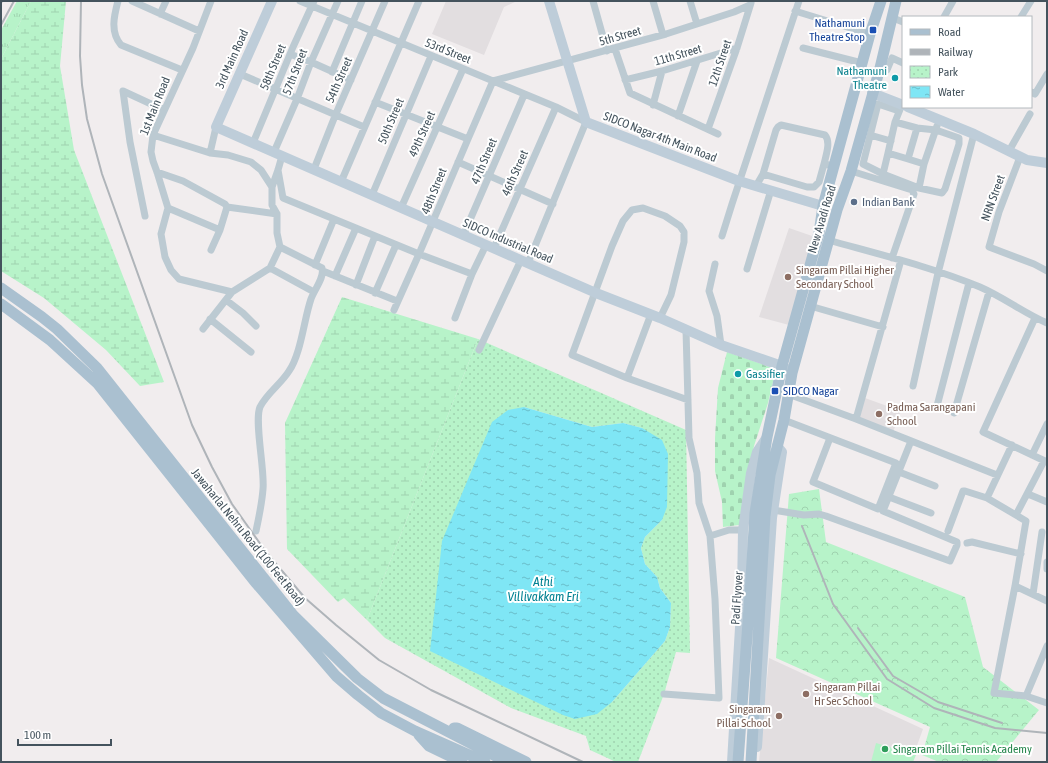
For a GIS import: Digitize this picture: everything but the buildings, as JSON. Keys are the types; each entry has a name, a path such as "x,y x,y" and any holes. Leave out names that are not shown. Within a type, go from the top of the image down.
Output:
{"main road":[{"name":"New Avadi Road","path":"767,437 782,366 819,233 829,165 881,1"},
{"name":"New Avadi Road","path":"777,446 784,420 792,373 828,240 851,171 872,93 898,20 896,1"},
{"name":"Jawaharlal Nehru Road (100 Feet Road)","path":"1,288 57,329 97,368 293,615 335,657 383,698 506,762"},
{"name":"Jawaharlal Nehru Road (100 Feet Road)","path":"1,304 50,340 98,384 256,583 336,676 381,713 415,731 485,762"},
{"name":"Padi Flyover","path":"751,762 769,459 767,437"},
{"name":"Padi Flyover","path":"738,762 755,513 769,459 777,446"},
{"path":"442,728 457,728 526,762"},
{"path":"415,731 429,746 462,762"}],"street":[{"path":"118,1 114,19 114,30 117,40 121,45 182,70"},
{"path":"132,1 199,32"},
{"path":"160,14 166,1"},
{"name":"1st Main Road","path":"168,208 152,161 151,152 153,135 199,32 211,1"},
{"name":"3rd Main Road","path":"216,127 272,1"},
{"name":"53rd Street","path":"300,1 313,3 332,14 372,32 494,81 586,122"},
{"name":"57th Street","path":"272,186 278,170 278,154 297,99 311,62 338,1"},
{"path":"332,72 362,1"},
{"name":"54th Street","path":"314,169 335,116 385,1"},
{"path":"341,182 418,1"},
{"name":"SIDCO Nagar 4th Main Road","path":"549,1 586,122 739,181 823,206"},
{"path":"593,1 608,51"},
{"path":"653,1 663,35"},
{"path":"690,1 697,24"},
{"path":"722,236 799,1"},
{"path":"945,16 953,1"},
{"path":"1022,16 1031,1"},
{"name":"5th Street","path":"494,81 663,35 734,12 751,2"},
{"name":"12th Street","path":"708,129 737,48 751,2"},
{"name":"58th Street","path":"253,143 313,3"},
{"path":"796,11 870,34"},
{"name":"11th Street","path":"625,80 697,61 737,48"},
{"path":"803,48 862,63"},
{"path":"615,49 630,93 718,134"},
{"path":"290,54 351,80"},
{"name":"50th Street","path":"372,195 431,56"},
{"path":"880,68 887,70 892,58 902,63"},
{"path":"678,116 697,61"},
{"name":"49th Street","path":"401,208 463,69"},
{"path":"653,105 662,71"},
{"path":"240,74 335,116 364,127"},
{"path":"1032,92 1035,94 1047,74"},
{"name":"48th Street","path":"394,310 494,81"},
{"path":"145,216 130,142 123,91 164,110"},
{"path":"872,93 902,107"},
{"name":"47th Street","path":"463,236 524,95"},
{"path":"375,102 468,139"},
{"path":"895,122 917,128 936,130 959,138 960,144 945,189 942,193 919,188 883,174 863,164 878,104 902,107"},
{"name":"46th Street","path":"455,318 472,274 490,247 520,189 556,108"},
{"path":"883,174 895,122 902,108"},
{"path":"906,108 974,134 1027,160 1046,160"},
{"path":"1009,151 1030,114"},
{"path":"919,188 924,164 940,120"},
{"path":"479,350 553,204 586,122"},
{"path":"756,186 763,174 776,130 781,125 828,138 829,165 819,182 814,187 807,187 763,174"},
{"path":"210,153 216,127"},
{"name":"SIDCO Industrial Road","path":"216,127 596,293 660,318 721,345 782,366 792,373"},
{"path":"908,159 917,128"},
{"path":"913,386 938,273 974,134"},
{"path":"153,135 210,153 228,155 251,162 261,170 272,186 272,205 277,214 277,233 280,247 270,268 232,292 203,329"},
{"path":"870,135 891,141"},
{"path":"888,154 924,164"},
{"name":"NRN Street","path":"1020,157 999,212 989,247 1034,264 1047,271"},
{"path":"458,162 553,204"},
{"path":"278,170 283,198 396,245 472,274"},
{"path":"851,171 912,190 914,194 892,258"},
{"path":"157,172 183,180 225,204 227,207 277,214"},
{"path":"747,269 771,190"},
{"path":"211,250 220,230 227,207"},
{"path":"220,230 168,208 161,234 165,257 171,270 179,279 232,292"},
{"path":"660,318 671,295 684,242 684,232 680,226 665,216 643,208 632,210 623,221 612,246 596,293 575,343 572,355 627,378 688,400"},
{"path":"315,265 334,219"},
{"path":"334,276 356,228"},
{"path":"356,285 375,236"},
{"path":"828,240 901,260 969,283 1047,324"},
{"path":"375,292 396,245"},
{"path":"280,247 322,268 323,271 397,301"},
{"path":"856,419 901,260"},
{"path":"715,264 709,291 717,316 721,345"},
{"path":"270,268 314,292"},
{"path":"256,531 264,488 259,420 260,408 267,397 289,372 295,360 306,314 323,271"},
{"path":"937,406 969,283"},
{"path":"954,413 988,292"},
{"path":"226,300 243,313 256,326"},
{"path":"810,306 883,327"},
{"path":"627,378 650,314"},
{"path":"1016,514 1045,461 984,432 1035,318"},
{"path":"210,319 251,352"},
{"path":"664,694 719,698 710,536 699,503 697,474 689,438 687,415 686,330"},
{"path":"788,394 856,419 997,475"},
{"path":"784,420 896,463 878,509 812,482 830,438"},
{"path":"1032,455 1047,424"},
{"path":"732,762 742,594 743,530 751,473 757,452 767,437"},
{"path":"773,510 804,515 819,514 826,516 950,561 957,542 883,511 910,441"},
{"path":"988,498 997,475 1012,445"},
{"path":"756,762 773,510 782,452 777,446"},
{"path":"899,472 935,486"},
{"path":"948,531 964,491 988,498 1026,521 994,692 1026,696 1047,703"},
{"path":"1028,494 1047,502"},
{"path":"889,497 932,513"},
{"path":"710,536 729,530 743,530"},
{"path":"1033,594 1042,532"},
{"path":"967,543 972,542 1020,554"},
{"path":"1047,562 1047,569"},
{"path":"1015,586 1047,601"},
{"path":"1026,696 1047,646"}],"shaded area":[{"path":"446,1 517,1 504,7 484,55 432,34"},
{"name":"Singaram Pillai Higher Secondary School","path":"789,228 815,237 789,325 759,317"},
{"name":"Padma Sarangapani School","path":"865,398 901,411 893,432 858,418"},
{"name":"Singaram Pillai Hr Sec School","path":"769,658 923,729 911,762 759,762"}],"green space":[{"path":"17,1 31,1 1,59 1,30"},
{"path":"31,1 66,1 60,66 74,150 164,382 140,386 106,350 44,298 1,271 1,59"},
{"path":"342,297 478,339 367,620 344,598 338,602 287,549 285,423"},
{"path":"478,339 686,430 690,653 676,652 664,694 638,762 616,762 590,750 586,736 511,708 385,638 367,620","holes":["524,407 592,427 623,423 642,428 662,520 645,537 641,548 645,564 657,577 660,588 671,603 670,627 665,641 612,702"]},
{"path":"727,352 776,369 768,403 754,446 739,525 723,527 722,502 715,471 715,438 718,388"},
{"path":"819,489 826,542 965,597 983,667 1039,710 996,762 939,762 922,755 930,727 776,658 789,494"},
{"name":"Singaram Pillai Tennis Academy","path":"876,743 916,755 913,762 871,762"}],"water":[{"name":"Athi Villivakkam Eri","path":"524,407 592,427 623,423 642,428 662,440 668,454 667,507 662,520 645,537 641,548 645,564 657,577 660,588 671,603 670,627 665,641 612,702 597,714 575,719 563,715 430,651 442,541 492,422 508,410"}],"railway":[{"path":"1,25 14,1"},
{"path":"81,1 80,56 82,85 87,119 102,174 192,425 232,504 266,552 305,598 379,660 431,690 583,762"},
{"path":"802,526 833,604 887,679 934,708 995,728 1047,733"},
{"path":"858,628 893,676 938,702 1002,723"}],"place":[{"name":"Nathamuni Theatre Stop","path":"873,30"},
{"name":"Nathamuni Theatre","path":"895,78"},
{"name":"Indian Bank","path":"854,202"},
{"name":"Singaram Pillai Higher Secondary School","path":"788,277"},
{"name":"Gassifier","path":"738,374"},
{"name":"SIDCO Nagar","path":"775,391"},
{"name":"Padma Sarangapani School","path":"879,414"},
{"name":"Singaram Pillai Hr Sec School","path":"806,694"},
{"name":"Singaram Pillai School","path":"779,716"},
{"name":"Singaram Pillai Tennis Academy","path":"885,749"}]}
